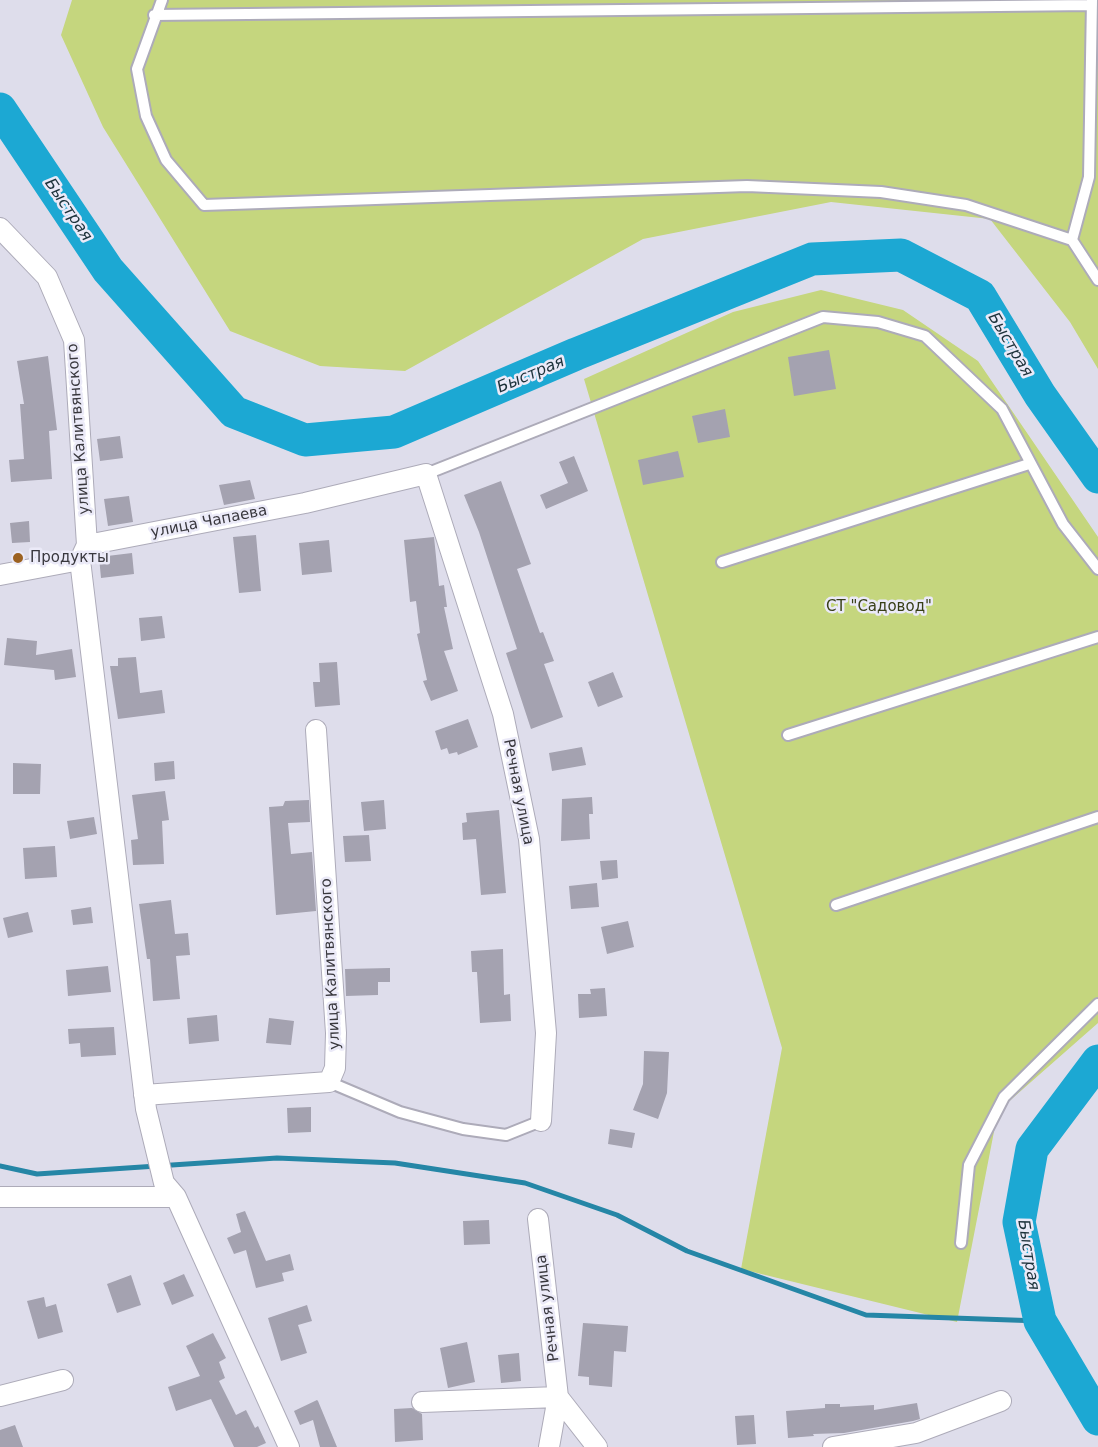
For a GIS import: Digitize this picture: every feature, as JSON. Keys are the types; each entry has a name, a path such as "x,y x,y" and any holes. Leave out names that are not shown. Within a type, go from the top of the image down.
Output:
{"street":[{"name":"улица Калитвянского","path":"0,228 47,277 74,340 84,552 145,1102 170,1190 289,1447"},
{"name":"улица Чапаева","path":"0,574 84,552 426,474"},
{"name":"Речная улица","path":"426,474 503,714 529,839 546,1033 541,1121"},
{"name":"улица Калитвянского","path":"316,730 336,1033 335,1068 329,1082"},
{"path":"145,1102 329,1082"},
{"path":"0,1197 170,1190"},
{"name":"Речная улица","path":"538,1219 558,1397"},
{"path":"0,1396 63,1380"},
{"path":"422,1402 558,1397"},
{"path":"549,1447 558,1397"},
{"path":"558,1397 597,1447"},
{"path":"833,1447 916,1433 1001,1401"}],"lane":[{"path":"162,0 154,15 137,69 146,116 166,160 204,205 747,186 881,192 966,205 1072,240 1098,280"},
{"path":"154,15 1092,2 1089,177 1072,240"},
{"path":"426,474 823,317 878,322 925,336 1002,409 1029,464 1063,524 1098,569"},
{"path":"722,562 1029,464"},
{"path":"788,735 1098,637"},
{"path":"836,904 1098,817"},
{"path":"961,1243 969,1165 1004,1097 1098,1004"},
{"path":"329,1082 400,1112 463,1129 506,1135 541,1121"}],"green space":[{"path":"72,0 1098,0 1098,369 1070,322 990,219 831,202 643,239 405,371 320,366 230,331 103,127 61,35"},
{"name":"СТ \"Садовод\"","path":"821,290 903,310 978,361 1098,537 1098,1023 998,1111 957,1322 741,1269 782,1048 584,379 733,312"}],"building":[{"path":"829,350 836,389 794,396 788,357"},
{"path":"48,356 57,430 49,431 52,479 11,482 9,460 24,459 20,404 24,404 17,361"},
{"path":"725,409 730,437 698,443 692,416"},
{"path":"120,436 123,458 100,461 97,439"},
{"path":"678,451 684,477 643,485 638,460"},
{"path":"574,456 588,491 546,509 540,495 568,483 559,462"},
{"path":"250,480 255,499 224,505 219,485"},
{"path":"501,481 531,564 517,569 540,633 543,632 554,661 544,664 563,717 531,729 506,653 517,649 479,532 464,495"},
{"path":"129,496 133,522 108,526 104,499"},
{"path":"29,521 30,542 12,543 10,523"},
{"path":"256,535 261,591 239,593 233,537"},
{"path":"434,537 439,586 444,585 447,607 444,607 453,649 444,651 458,691 431,701 423,681 427,680 417,634 420,633 416,601 410,602 404,540"},
{"path":"329,540 332,572 302,575 299,543"},
{"path":"132,553 134,574 101,578 99,557"},
{"path":"162,616 165,638 141,641 139,618"},
{"path":"7,638 37,641 36,655 72,649 76,677 55,680 54,670 4,665"},
{"path":"136,657 140,693 162,690 165,713 118,719 110,666 118,666 118,658"},
{"path":"337,662 340,705 315,707 313,682 320,682 319,663"},
{"path":"613,672 623,697 598,707 588,682"},
{"path":"468,719 478,747 458,755 457,752 449,754 447,748 441,750 435,731"},
{"path":"582,747 586,765 552,771 549,753"},
{"path":"174,761 175,779 155,781 154,763"},
{"path":"13,763 41,764 40,794 13,794"},
{"path":"165,791 169,820 162,821 164,864 133,865 131,840 138,839 132,795"},
{"path":"592,797 593,814 589,814 590,839 561,841 562,799"},
{"path":"309,800 310,822 288,823 291,854 312,852 316,911 276,915 269,807 283,806 285,801"},
{"path":"384,800 386,829 364,831 361,802"},
{"path":"499,810 506,893 481,895 476,839 463,840 462,823 467,822 466,813"},
{"path":"94,817 97,834 70,839 67,821"},
{"path":"369,835 371,861 345,862 343,836"},
{"path":"55,846 57,877 25,879 23,848"},
{"path":"617,860 618,878 602,880 600,861"},
{"path":"597,883 599,907 571,909 569,886"},
{"path":"171,900 175,934 188,933 190,955 176,956 180,999 153,1001 150,959 147,959 139,904"},
{"path":"91,907 93,923 73,925 71,910"},
{"path":"28,912 33,932 8,938 3,918"},
{"path":"628,921 634,947 607,954 601,927"},
{"path":"503,949 504,995 510,994 511,1021 480,1023 477,972 472,972 471,951"},
{"path":"108,966 111,992 68,996 66,970"},
{"path":"390,968 390,982 378,982 378,995 346,996 345,969"},
{"path":"605,988 607,1016 579,1018 578,994 591,994 590,989"},
{"path":"217,1015 219,1041 189,1044 187,1018"},
{"path":"269,1018 294,1021 291,1045 266,1043"},
{"path":"114,1027 116,1055 81,1057 80,1043 69,1044 68,1029"},
{"path":"644,1051 669,1052 667,1093 658,1119 633,1110 643,1084"},
{"path":"311,1107 311,1132 288,1133 287,1108"},
{"path":"610,1129 635,1133 632,1148 608,1144"},
{"path":"245,1211 266,1261 290,1254 294,1270 282,1273 284,1281 256,1288 246,1250 234,1254 227,1238 241,1232 236,1214"},
{"path":"489,1220 490,1244 464,1245 463,1221"},
{"path":"184,1274 194,1296 172,1305 163,1283"},
{"path":"131,1275 141,1305 117,1313 107,1284"},
{"path":"44,1297 46,1307 56,1304 63,1332 38,1339 27,1301"},
{"path":"307,1305 312,1321 298,1325 307,1353 281,1361 268,1318"},
{"path":"583,1323 628,1326 626,1352 614,1351 612,1387 589,1385 589,1377 578,1376"},
{"path":"213,1333 226,1358 219,1362 225,1378 219,1381 236,1415 246,1410 255,1428 258,1426 266,1443 257,1447 234,1447 211,1399 176,1411 168,1387 200,1376 186,1346"},
{"path":"467,1342 475,1382 448,1388 440,1348"},
{"path":"519,1353 521,1381 501,1383 498,1355"},
{"path":"317,1400 337,1447 320,1447 313,1420 300,1425 294,1411"},
{"path":"917,1403 920,1419 913,1421 844,1433 788,1438 786,1411 825,1408 825,1404 840,1404 840,1407 874,1405 874,1410"},
{"path":"412,1408 422,1414 423,1440 395,1442 394,1409"},
{"path":"754,1415 756,1444 737,1445 735,1416"},
{"path":"15,1425 23,1447 0,1447 0,1430"}],"waterway":[{"name":"Быстрая","path":"0,109 108,270 234,412 305,440 394,432 576,354 812,259 901,255 980,296 1040,395 1098,477"},
{"name":"Быстрая","path":"1098,1061 1032,1149 1019,1222 1040,1321 1098,1419"},
{"path":"0,1166 37,1174 277,1158 395,1163 525,1183 617,1215 687,1251 866,1315 1040,1321"}],"place":[{"name":"Продукты","path":"18,558"}]}
